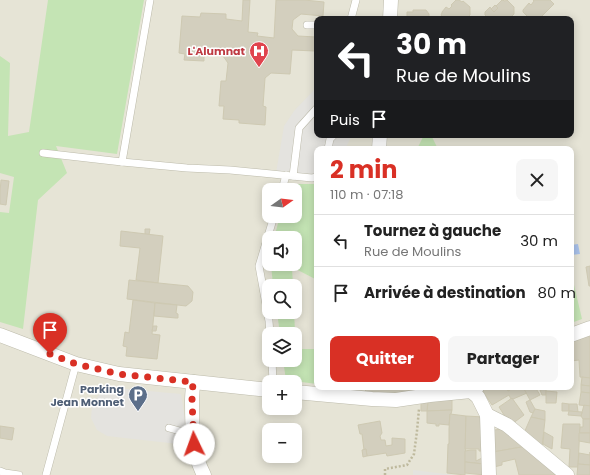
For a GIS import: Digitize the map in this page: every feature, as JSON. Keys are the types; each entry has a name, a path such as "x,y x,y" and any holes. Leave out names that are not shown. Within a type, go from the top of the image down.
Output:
{"street":[{"path":"390,16 392,0"},
{"path":"574,334 590,328"},
{"path":"0,334 76,364 119,374 262,389"},
{"path":"193,382 192,400 194,444 200,468 204,475"},
{"path":"302,393 396,400 426,393 462,390"},
{"path":"474,390 487,415 489,475"},
{"path":"487,415 507,426 567,475"}],"lane":[{"path":"122,162 150,0"},
{"path":"352,16 356,0"},
{"path":"307,25 314,25"},
{"path":"286,183 290,175 299,128 314,111"},
{"path":"43,153 187,168 230,170 314,178"},
{"path":"269,327 259,266 272,223"},
{"path":"46,475 76,364"},
{"path":"169,428 194,434"},
{"path":"0,471 19,475"}],"path":[{"path":"385,475 386,469 407,465 414,454 417,431 426,393"}],"shaded area":[{"path":"0,0 590,0 590,475 0,475"},
{"path":"314,90 314,138 350,138 346,146 314,146 314,174 276,173 284,126 294,111"},
{"name":"Parking Jean Monnet","path":"116,388 181,394 187,433 187,445 107,436 97,430 91,418 92,407 98,396 105,391"},
{"path":"413,470 454,475 413,475"}],"green space":[{"path":"48,0 144,0 117,154 56,146 67,173 38,200 23,329 0,322 0,212 9,213 14,177 0,173 0,56 10,63 8,136 29,132"},
{"path":"422,138 432,138 436,146 418,146"},
{"path":"302,184 314,184 314,278 300,271 302,271 302,231 276,231 278,223 302,223"},
{"path":"272,271 292,271 293,279 272,279"},
{"path":"574,285 582,319 574,322"},
{"path":"278,319 294,319 295,327 279,327"},
{"path":"302,349 314,349 314,384 302,382 302,375 285,375 284,367 302,367"}],"water":[{"path":"578,244 580,254 574,255 574,245"}],"building":[{"name":"L'Alumnat","path":"243,0 250,0 248,32 258,33 257,36 274,38 276,0 324,2 323,16 301,14 293,20 292,29 298,36 314,37 314,51 292,50 290,74 271,73 265,78 263,106 266,107 265,125 239,123 239,120 223,119 224,106 219,106 221,81 226,81 228,63 223,56 204,55 204,61 184,60 185,54 179,53 182,16 200,17 201,13 226,14 226,19 242,21"},
{"path":"456,0 463,1 470,7 470,15 442,16 442,12 446,7 449,9 452,6 451,5"},
{"path":"502,0 507,0 514,7 514,14 512,16 485,15 485,12 490,7 494,12 498,8 496,6"},
{"path":"533,0 550,0 554,4 542,16 527,16 523,10 529,3 531,5 534,1"},
{"path":"495,5 498,8 494,12 491,9"},
{"path":"413,10 426,10 429,16 407,16 407,12 413,12"},
{"path":"1,180 9,181 6,205 0,204"},
{"path":"145,229 150,229 149,235 145,234"},
{"path":"121,231 163,236 158,283 136,280 140,248 120,246"},
{"path":"590,266 590,286 589,286 586,267"},
{"path":"129,280 188,286 193,292 192,301 186,306 127,299"},
{"path":"133,300 155,303 152,334 160,335 157,359 126,356 127,347 123,346 125,332 129,333"},
{"path":"155,303 177,305 176,313 178,314 178,318 154,316"},
{"path":"153,326 157,326 156,331 152,331"},
{"path":"590,334 590,378 580,377 579,360 574,361 574,337"},
{"path":"582,377 590,378 590,386 581,385"},
{"path":"581,385 590,386 590,393 581,392"},
{"path":"365,390 422,390 407,392 366,394"},
{"path":"482,390 525,390 527,393 513,399 511,399 509,395 492,405"},
{"path":"525,390 537,390 540,395 530,400"},
{"path":"540,390 546,390 546,395 542,395"},
{"path":"546,391 557,392 556,403 546,403"},
{"path":"581,392 590,393 590,406 579,405"},
{"path":"512,398 524,415 512,424 499,407"},
{"path":"452,400 452,410 427,411 428,401"},
{"path":"530,400 535,409 533,413 530,412 526,402"},
{"path":"421,401 428,401 427,411 421,411"},
{"path":"562,403 569,404 569,411 562,411"},
{"path":"569,404 577,404 578,412 569,411"},
{"path":"584,405 590,406 590,419 583,419 581,416"},
{"path":"535,409 545,411 545,420 531,417"},
{"path":"452,410 449,425 439,424 439,426 436,426 436,424 427,423 427,411"},
{"path":"569,411 582,412 581,416 568,415"},
{"path":"450,414 466,416 465,475 447,473"},
{"path":"466,416 484,417 484,451 479,451 479,449 465,449"},
{"path":"531,417 545,420 542,447 524,433"},
{"path":"583,419 590,419 590,433 579,433 580,427 583,427"},
{"path":"380,421 382,433 380,436 381,440 385,440 386,446 392,445 392,438 405,439 405,453 387,456 386,453 367,456 366,449 364,450 362,434 360,434 358,425"},
{"path":"563,424 580,424 578,467 569,467 570,449 561,448"},
{"path":"0,426 14,428 12,440 0,438"},
{"path":"506,429 527,446 493,452 493,430"},
{"path":"544,432 553,437 552,449 543,444"},
{"path":"579,433 590,433 590,443 579,441"},
{"path":"527,446 549,464 555,475 519,475 515,459 502,462 502,465 494,467 493,452"},
{"path":"366,449 367,456 363,457 362,450"},
{"path":"476,450 476,461 482,458 484,464 465,462 465,451"},
{"path":"579,453 590,455 590,465 578,464"},
{"path":"465,462 484,464 485,475 465,473"},
{"path":"578,464 590,465 590,475 577,475"}],"place":[{"name":"L'Alumnat","path":"259,68"},
{"name":"Parking Jean Monnet","path":"138,412"}],"route":[{"path":"50,354 76,364 119,374 193,382 192,400 194,444"}]}
